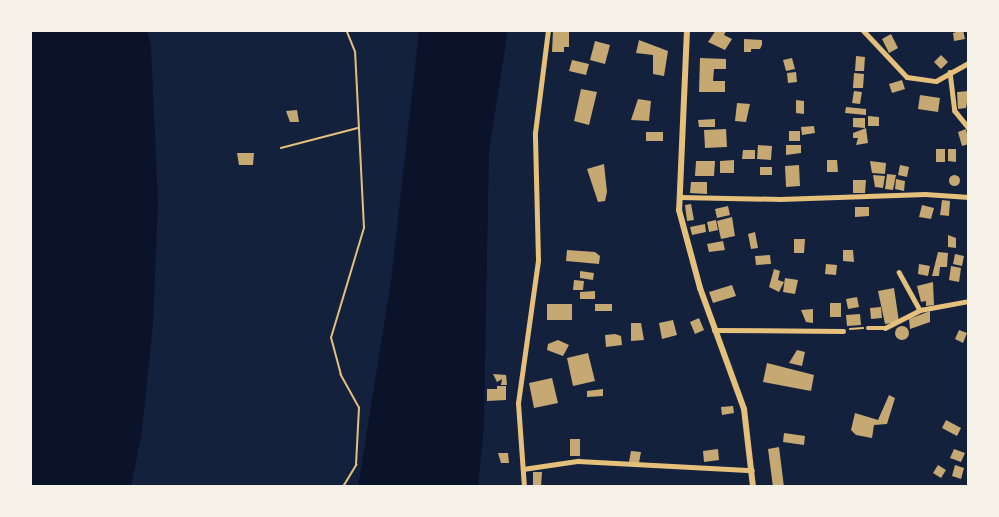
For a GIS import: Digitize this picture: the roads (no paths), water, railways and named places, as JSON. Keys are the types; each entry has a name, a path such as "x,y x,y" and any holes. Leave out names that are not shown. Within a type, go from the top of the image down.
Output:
{"street":[{"path":"524,487 518,403 538,260 535,133 548,30"},
{"path":"687,30 679,197 683,236 714,330 744,409 753,487"},
{"path":"863,30 908,77 936,81 969,63"},
{"path":"950,72 955,111 969,128"},
{"path":"679,197 780,200 925,194 969,197"},
{"path":"899,272 920,310"},
{"path":"868,328 893,326 920,310 969,301"},
{"path":"714,330 843,331"},
{"path":"523,469 578,461 752,470"}],"water":[{"path":"30,30 147,30 151,45 158,203 153,325 142,431 131,487 30,487"},
{"path":"419,30 508,30 489,151 484,426 478,487 358,487 391,281"}]}
